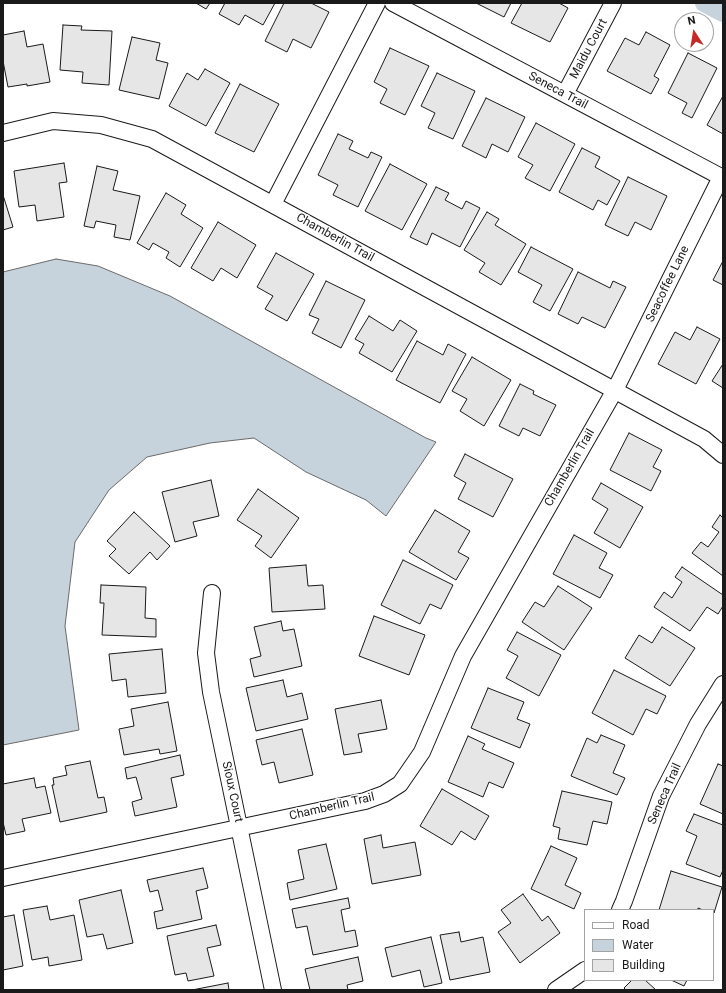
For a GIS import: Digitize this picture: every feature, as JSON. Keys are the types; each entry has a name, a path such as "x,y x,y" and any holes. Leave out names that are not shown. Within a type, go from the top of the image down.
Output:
{"street":[{"path":"273,204 377,3"},
{"name":"Seneca Trail","path":"393,3 722,177"},
{"name":"Maidu Court","path":"565,94 613,3"},
{"name":"Chamberlin Trail","path":"3,132 54,121 101,125 152,139 615,390 463,656 422,752 400,784 384,794 365,801 3,878"},
{"name":"Seacoffee Lane","path":"615,390 722,177"},
{"path":"615,390 704,439 723,455"},
{"name":"Sioux Court","path":"212,593 206,653 211,692 273,990"},
{"name":"Seneca Trail","path":"620,909 661,796 698,724 723,684"},
{"path":"556,990 584,971"}],"water":[{"path":"56,259 98,266 170,296 426,438 436,442 386,516 366,500 306,472 254,438 210,443 147,457 109,490 75,542 65,626 79,730 3,745 3,272"}],"building":[{"path":"196,3 210,3 206,9"},
{"path":"225,3 275,3 263,25 245,15 239,25 219,14"},
{"path":"284,3 311,3 329,12 311,48 293,39 287,52 265,41"},
{"path":"476,3 511,3 504,17"},
{"path":"522,3 559,3 568,8 550,42 511,23"},
{"path":"63,25 82,26 81,30 112,31 109,85 82,83 83,72 60,70"},
{"path":"24,31 27,47 43,44 50,82 27,86 27,84 8,87 3,61 3,35"},
{"path":"646,32 670,45 654,76 659,79 651,94 607,71 625,38 639,45"},
{"path":"132,37 160,43 156,60 168,63 159,99 119,90"},
{"path":"390,48 429,66 405,115 380,103 387,89 374,82"},
{"path":"688,53 717,68 692,118 682,113 687,103 668,93"},
{"path":"205,69 230,83 206,126 169,106 187,73 198,80"},
{"path":"437,73 475,91 453,139 428,128 435,113 421,106"},
{"path":"240,84 279,104 254,152 215,133"},
{"path":"723,96 723,134 707,125"},
{"path":"486,98 525,117 508,152 492,144 486,158 462,146"},
{"path":"536,123 575,144 550,191 525,178 533,165 518,157"},
{"path":"338,134 353,141 349,149 368,158 371,152 382,157 358,207 333,195 338,185 318,175"},
{"path":"582,148 600,157 595,167 620,181 607,205 598,200 593,210 559,192"},
{"path":"64,163 67,182 59,183 64,217 37,221 35,205 19,207 14,171"},
{"path":"390,164 427,184 402,230 365,211"},
{"path":"97,166 118,171 113,190 140,196 130,240 114,237 116,225 96,221 94,228 84,226"},
{"path":"628,177 667,196 651,230 635,222 628,236 605,225"},
{"path":"436,187 449,193 445,200 462,209 466,201 480,208 460,247 432,233 427,245 410,237"},
{"path":"166,193 186,205 181,214 203,228 180,267 166,258 169,252 153,243 149,250 137,243"},
{"path":"3,195 13,227 3,230"},
{"path":"487,212 499,219 495,225 526,244 501,285 479,272 485,263 464,250"},
{"path":"218,222 256,245 237,278 221,268 213,281 191,268"},
{"path":"531,247 573,269 550,311 533,302 542,285 518,272"},
{"path":"276,253 314,274 287,321 265,309 273,296 257,287"},
{"path":"723,261 723,285 713,280"},
{"path":"578,272 610,288 613,281 626,287 605,328 582,317 578,324 558,314"},
{"path":"326,281 365,300 341,348 312,333 319,319 309,315"},
{"path":"369,316 393,331 400,320 417,331 392,372 359,353 364,344 355,339"},
{"path":"697,327 720,339 696,384 658,364 675,332 690,340"},
{"path":"417,341 443,355 448,344 466,354 440,403 396,380"},
{"path":"472,357 511,380 484,426 460,411 467,399 452,391"},
{"path":"723,364 723,388 712,381"},
{"path":"520,384 534,391 533,394 556,405 540,436 523,428 519,436 499,426"},
{"path":"629,433 662,450 653,467 661,471 651,491 610,470"},
{"path":"465,454 513,479 493,517 458,499 466,483 454,476"},
{"path":"211,480 219,516 193,522 197,536 175,542 162,492"},
{"path":"601,483 643,507 620,548 594,533 608,509 592,499"},
{"path":"258,489 299,518 271,558 255,546 262,536 237,520"},
{"path":"435,510 470,531 458,552 469,558 456,580 409,552"},
{"path":"134,512 170,546 157,560 150,552 129,574 109,556 116,549 107,541"},
{"path":"720,515 723,518 723,576 692,553 701,542 708,547 719,532 712,527"},
{"path":"574,535 607,553 599,568 613,575 600,598 553,574"},
{"path":"403,560 453,585 441,609 430,604 420,624 381,605"},
{"path":"306,565 308,586 323,585 325,609 272,612 269,568"},
{"path":"682,567 723,595 723,606 718,614 707,607 690,631 654,607 664,592 672,598 682,582 675,577"},
{"path":"101,585 146,587 145,618 156,619 156,637 102,635 104,603 100,603"},
{"path":"558,586 592,608 564,650 522,622 535,602 544,607"},
{"path":"374,616 425,635 409,675 359,656"},
{"path":"281,621 283,631 294,629 302,666 254,677 250,659 261,656 254,627"},
{"path":"662,627 695,648 670,686 625,658 639,635 652,643"},
{"path":"517,632 561,655 539,696 506,678 518,656 507,650"},
{"path":"162,649 166,693 128,697 126,679 112,681 109,654"},
{"path":"614,670 666,696 657,714 646,709 633,735 592,713"},
{"path":"283,680 287,697 302,693 308,719 256,731 246,688"},
{"path":"488,688 524,702 517,719 530,724 520,748 471,728"},
{"path":"381,700 387,729 358,734 362,752 344,755 335,709"},
{"path":"168,702 177,751 160,754 159,749 124,755 119,729 134,726 131,709"},
{"path":"302,729 313,775 279,783 274,762 262,765 256,740"},
{"path":"601,735 625,745 613,773 625,778 617,795 571,776 587,738 597,743"},
{"path":"468,736 485,744 482,749 514,763 503,788 489,782 483,797 448,782"},
{"path":"180,755 184,775 171,778 177,807 135,816 132,802 142,799 136,777 127,779 125,768"},
{"path":"90,761 98,798 104,797 107,812 60,822 52,785 54,785 53,778 67,775 65,766"},
{"path":"718,764 723,766 723,814 700,804"},
{"path":"34,778 36,788 45,786 51,813 22,819 25,831 6,835 3,822 3,784"},
{"path":"442,789 489,816 475,840 461,831 452,845 420,826"},
{"path":"562,791 612,802 607,824 593,821 587,845 558,839 560,828 553,826"},
{"path":"694,814 723,825 723,870 720,877 686,864 697,836 686,831"},
{"path":"381,835 383,848 415,842 421,875 372,884 364,839"},
{"path":"326,844 337,889 290,900 287,883 304,879 298,850"},
{"path":"551,846 577,858 565,885 581,893 574,909 531,889"},
{"path":"203,868 208,888 196,891 202,919 157,929 154,912 163,910 158,890 150,892 147,880"},
{"path":"671,871 722,887 714,913 714,909 659,909"},
{"path":"121,890 133,943 107,949 103,934 87,937 79,900"},
{"path":"523,894 542,921 548,916 560,933 520,963 498,932 511,923 501,910"},
{"path":"348,898 350,908 341,910 345,932 355,930 358,946 313,955 307,926 296,928 292,909"},
{"path":"47,906 50,920 74,915 82,960 49,966 48,957 32,960 23,910"},
{"path":"14,915 23,966 3,970 3,917"},
{"path":"216,925 221,945 207,948 214,976 188,981 186,973 175,975 167,936"},
{"path":"459,932 461,942 483,937 490,972 450,980 440,935"},
{"path":"431,937 442,983 424,987 420,970 392,977 385,948"},
{"path":"358,957 363,981 347,985 348,990 310,990 305,969"},
{"path":"631,981 646,981 656,990 626,990 624,988"},
{"path":"673,981 686,981 684,986"},
{"path":"228,983 229,990 192,990"}],"waterway":[{"path":"704,3 723,13"}]}
